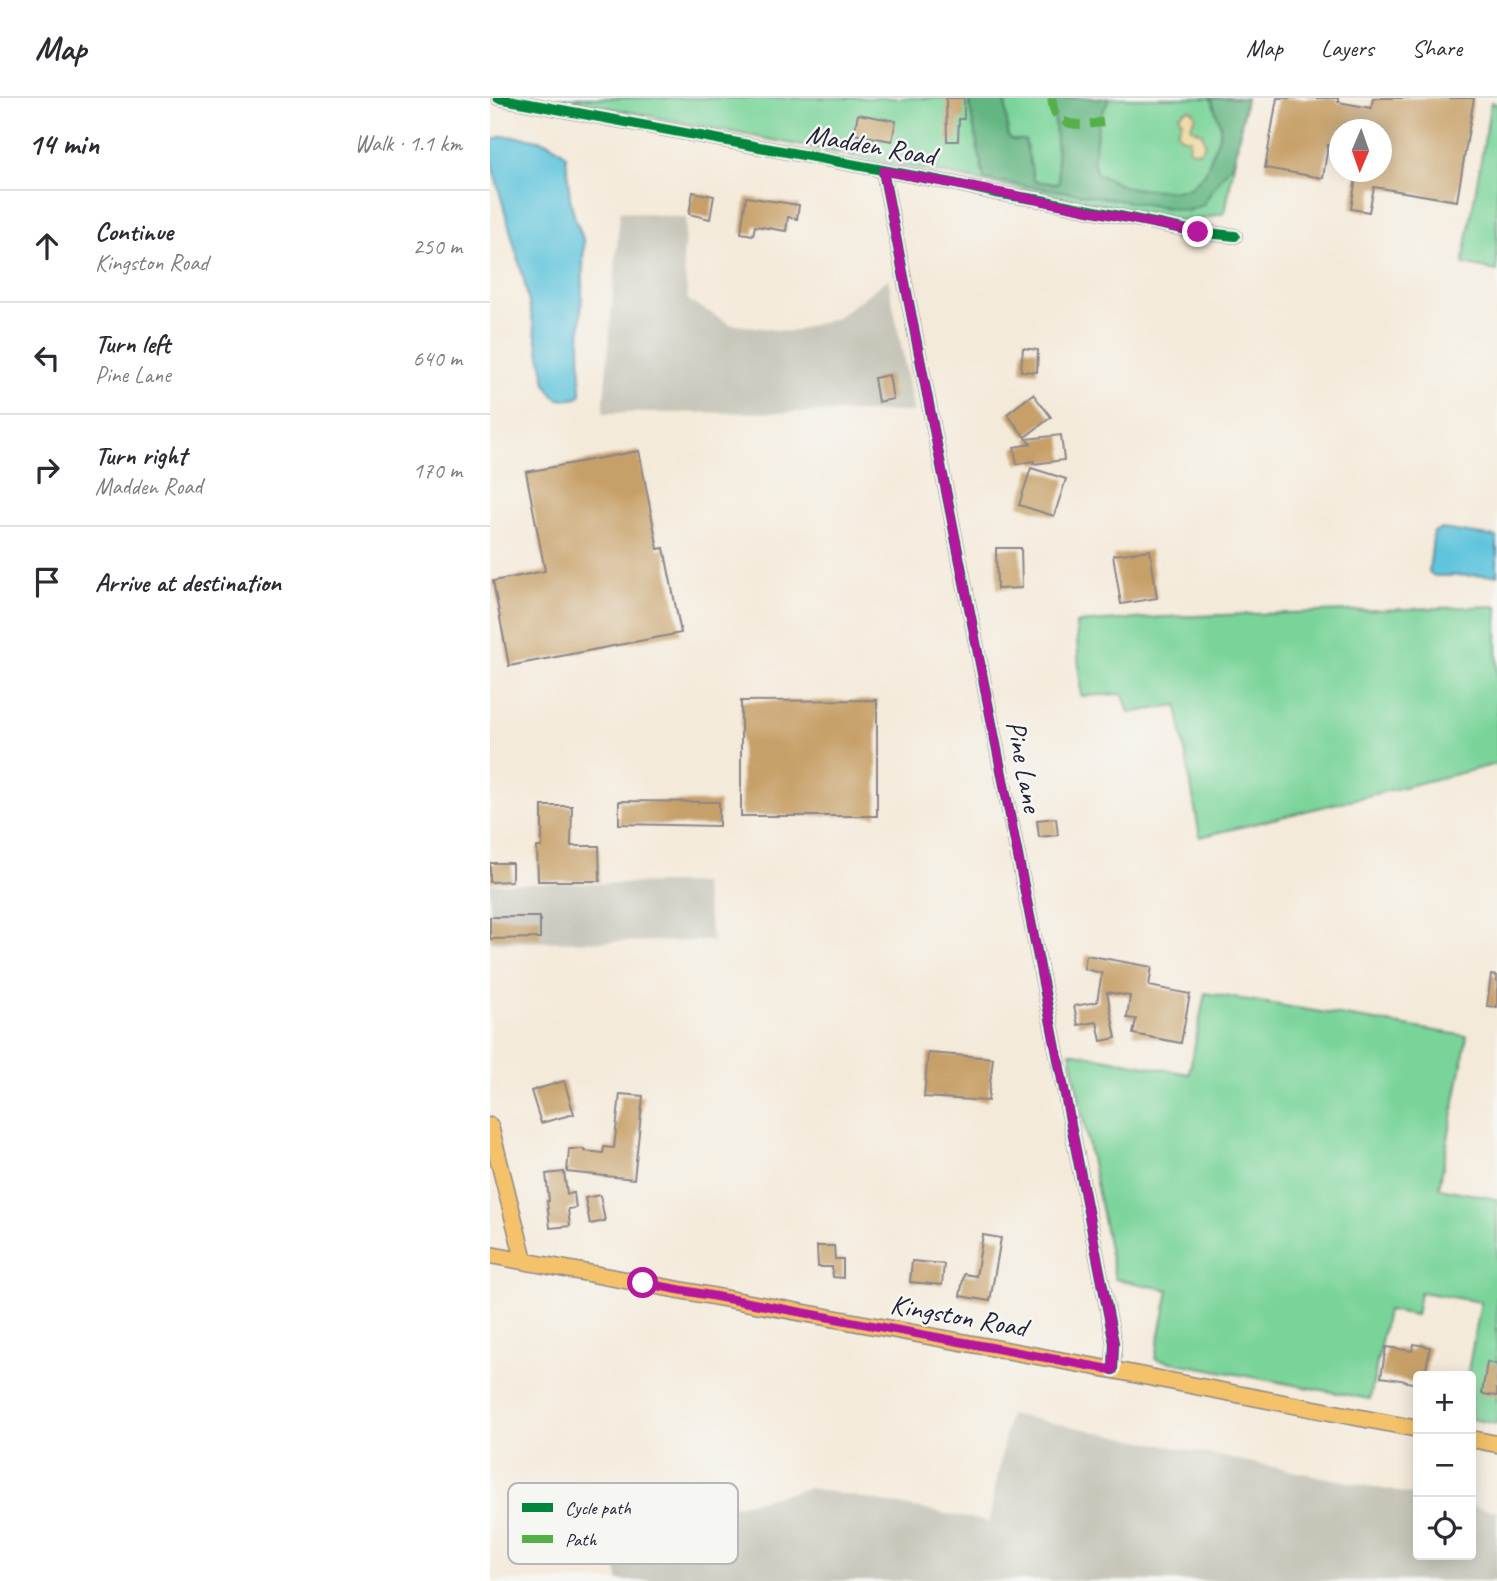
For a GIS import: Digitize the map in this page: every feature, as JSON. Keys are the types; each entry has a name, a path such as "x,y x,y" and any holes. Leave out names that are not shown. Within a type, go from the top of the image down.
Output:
{"main road":[{"path":"490,1126 524,1260"},
{"name":"Kingston Road","path":"490,1255 1413,1428"},
{"path":"1476,1440 1497,1444"}],"street":[{"name":"Madden Road","path":"498,98 1198,232 1235,236"},
{"name":"Pine Lane","path":"883,171 1114,1343 1113,1370"}],"shaded area":[{"path":"620,211 686,218 683,262 688,300 730,324 790,332 836,318 888,279 914,412 603,413"},
{"path":"702,883 713,941 490,942 490,884"},
{"path":"1009,1414 1413,1495 1413,1560 1476,1560 1476,1507 1497,1511 1497,1581 619,1581 615,1564 738,1564 738,1505 809,1488 989,1522"}],"green space":[{"path":"559,98 1246,98 1225,213 1190,222"},
{"path":"968,98 1005,98 1008,136 1012,140 1025,140 1034,181 1059,184 1053,98 1108,98 1099,118 1093,161 1097,174 1128,188 1175,191 1189,188 1205,174 1220,133 1220,124 1211,98 1246,98 1234,161 1203,205 1188,211 984,179"},
{"path":"1491,102 1497,104 1497,271 1463,264"},
{"path":"1497,606 1497,764 1200,837 1177,705 1129,713 1123,694 1081,696 1076,623 1165,617"},
{"path":"1205,993 1467,1036 1439,1188 1497,1199 1497,1424 1476,1420 1476,1371 1468,1371 1481,1302 1420,1292 1416,1315 1387,1310 1370,1399 1155,1359 1169,1290 1115,1279 1070,1052 1189,1074"}],"sand":[{"path":"1188,109 1196,116 1191,128 1202,133 1205,143 1199,152 1190,150 1190,139 1181,137 1177,132 1182,122 1179,115"}],"water":[{"path":"502,136 545,142 566,156 570,198 584,242 581,394 577,398 558,398 546,383 524,280 491,161 491,141"},
{"path":"1441,529 1497,537 1497,575 1435,576 1429,573 1434,532"}],"building":[{"path":"946,98 964,98 964,119 959,119 958,141 947,141"},
{"path":"1277,98 1338,98 1338,102 1371,108 1373,98 1474,98 1457,201 1374,187 1369,212 1351,209 1355,182 1392,182 1392,119 1329,119 1329,145 1323,178 1265,168"},
{"path":"858,114 896,121 892,141 854,134"},
{"path":"693,192 714,196 710,219 689,214"},
{"path":"746,197 799,205 797,219 788,217 786,231 755,226 753,235 741,233"},
{"path":"1023,348 1038,350 1037,372 1021,371"},
{"path":"889,375 893,399 878,402 874,378"},
{"path":"1033,394 1051,417 1025,437 1007,414"},
{"path":"1061,435 1064,460 1017,464 1014,447 1031,444 1026,439"},
{"path":"639,451 658,549 664,548 681,633 509,666 493,581 545,571 526,472"},
{"path":"1031,468 1066,479 1054,516 1019,505"},
{"path":"996,548 1021,548 1022,588 997,589"},
{"path":"1150,550 1157,598 1121,604 1113,555"},
{"path":"877,700 877,816 741,816 741,701"},
{"path":"619,801 719,802 719,826 619,824"},
{"path":"542,806 572,806 571,846 599,846 600,881 538,881 537,847 542,847"},
{"path":"1056,818 1058,835 1039,837 1037,820"},
{"path":"490,863 512,863 512,881 490,882"},
{"path":"490,917 540,917 540,938 490,939"},
{"path":"1086,955 1152,967 1149,986 1190,994 1181,1043 1133,1034 1136,1019 1127,1018 1130,996 1107,992 1116,1038 1101,1041 1097,1022 1078,1025 1074,1006 1097,1002 1102,973 1084,969"},
{"path":"1491,975 1497,976 1497,1007 1487,1006"},
{"path":"928,1053 993,1058 988,1101 924,1097"},
{"path":"564,1081 574,1114 541,1123 531,1091"},
{"path":"620,1094 643,1096 634,1179 567,1172 569,1149 603,1153 604,1147 614,1148"},
{"path":"564,1172 567,1194 574,1193 576,1208 568,1209 570,1226 550,1228 546,1174"},
{"path":"600,1195 605,1221 590,1224 585,1198"},
{"path":"983,1235 1001,1238 990,1301 960,1296 964,1274 976,1276"},
{"path":"817,1246 834,1246 835,1259 843,1259 843,1278 833,1277 832,1267 818,1267"},
{"path":"912,1261 944,1264 942,1285 910,1282"},
{"path":"1414,1344 1430,1347 1426,1371 1413,1371 1413,1383 1381,1377 1386,1347 1412,1351"},
{"path":"1487,1362 1497,1364 1497,1396 1482,1394"}],"marked path":[{"path":"1052,98 1053,108 1062,120 1077,124 1103,122"}],"cycle path":[{"path":"498,98 1198,232 1235,236"},
{"path":"883,171 1114,1343 1113,1370"}],"route":[{"path":"643,1283 1113,1370 1114,1343 883,171 1198,232"}]}
